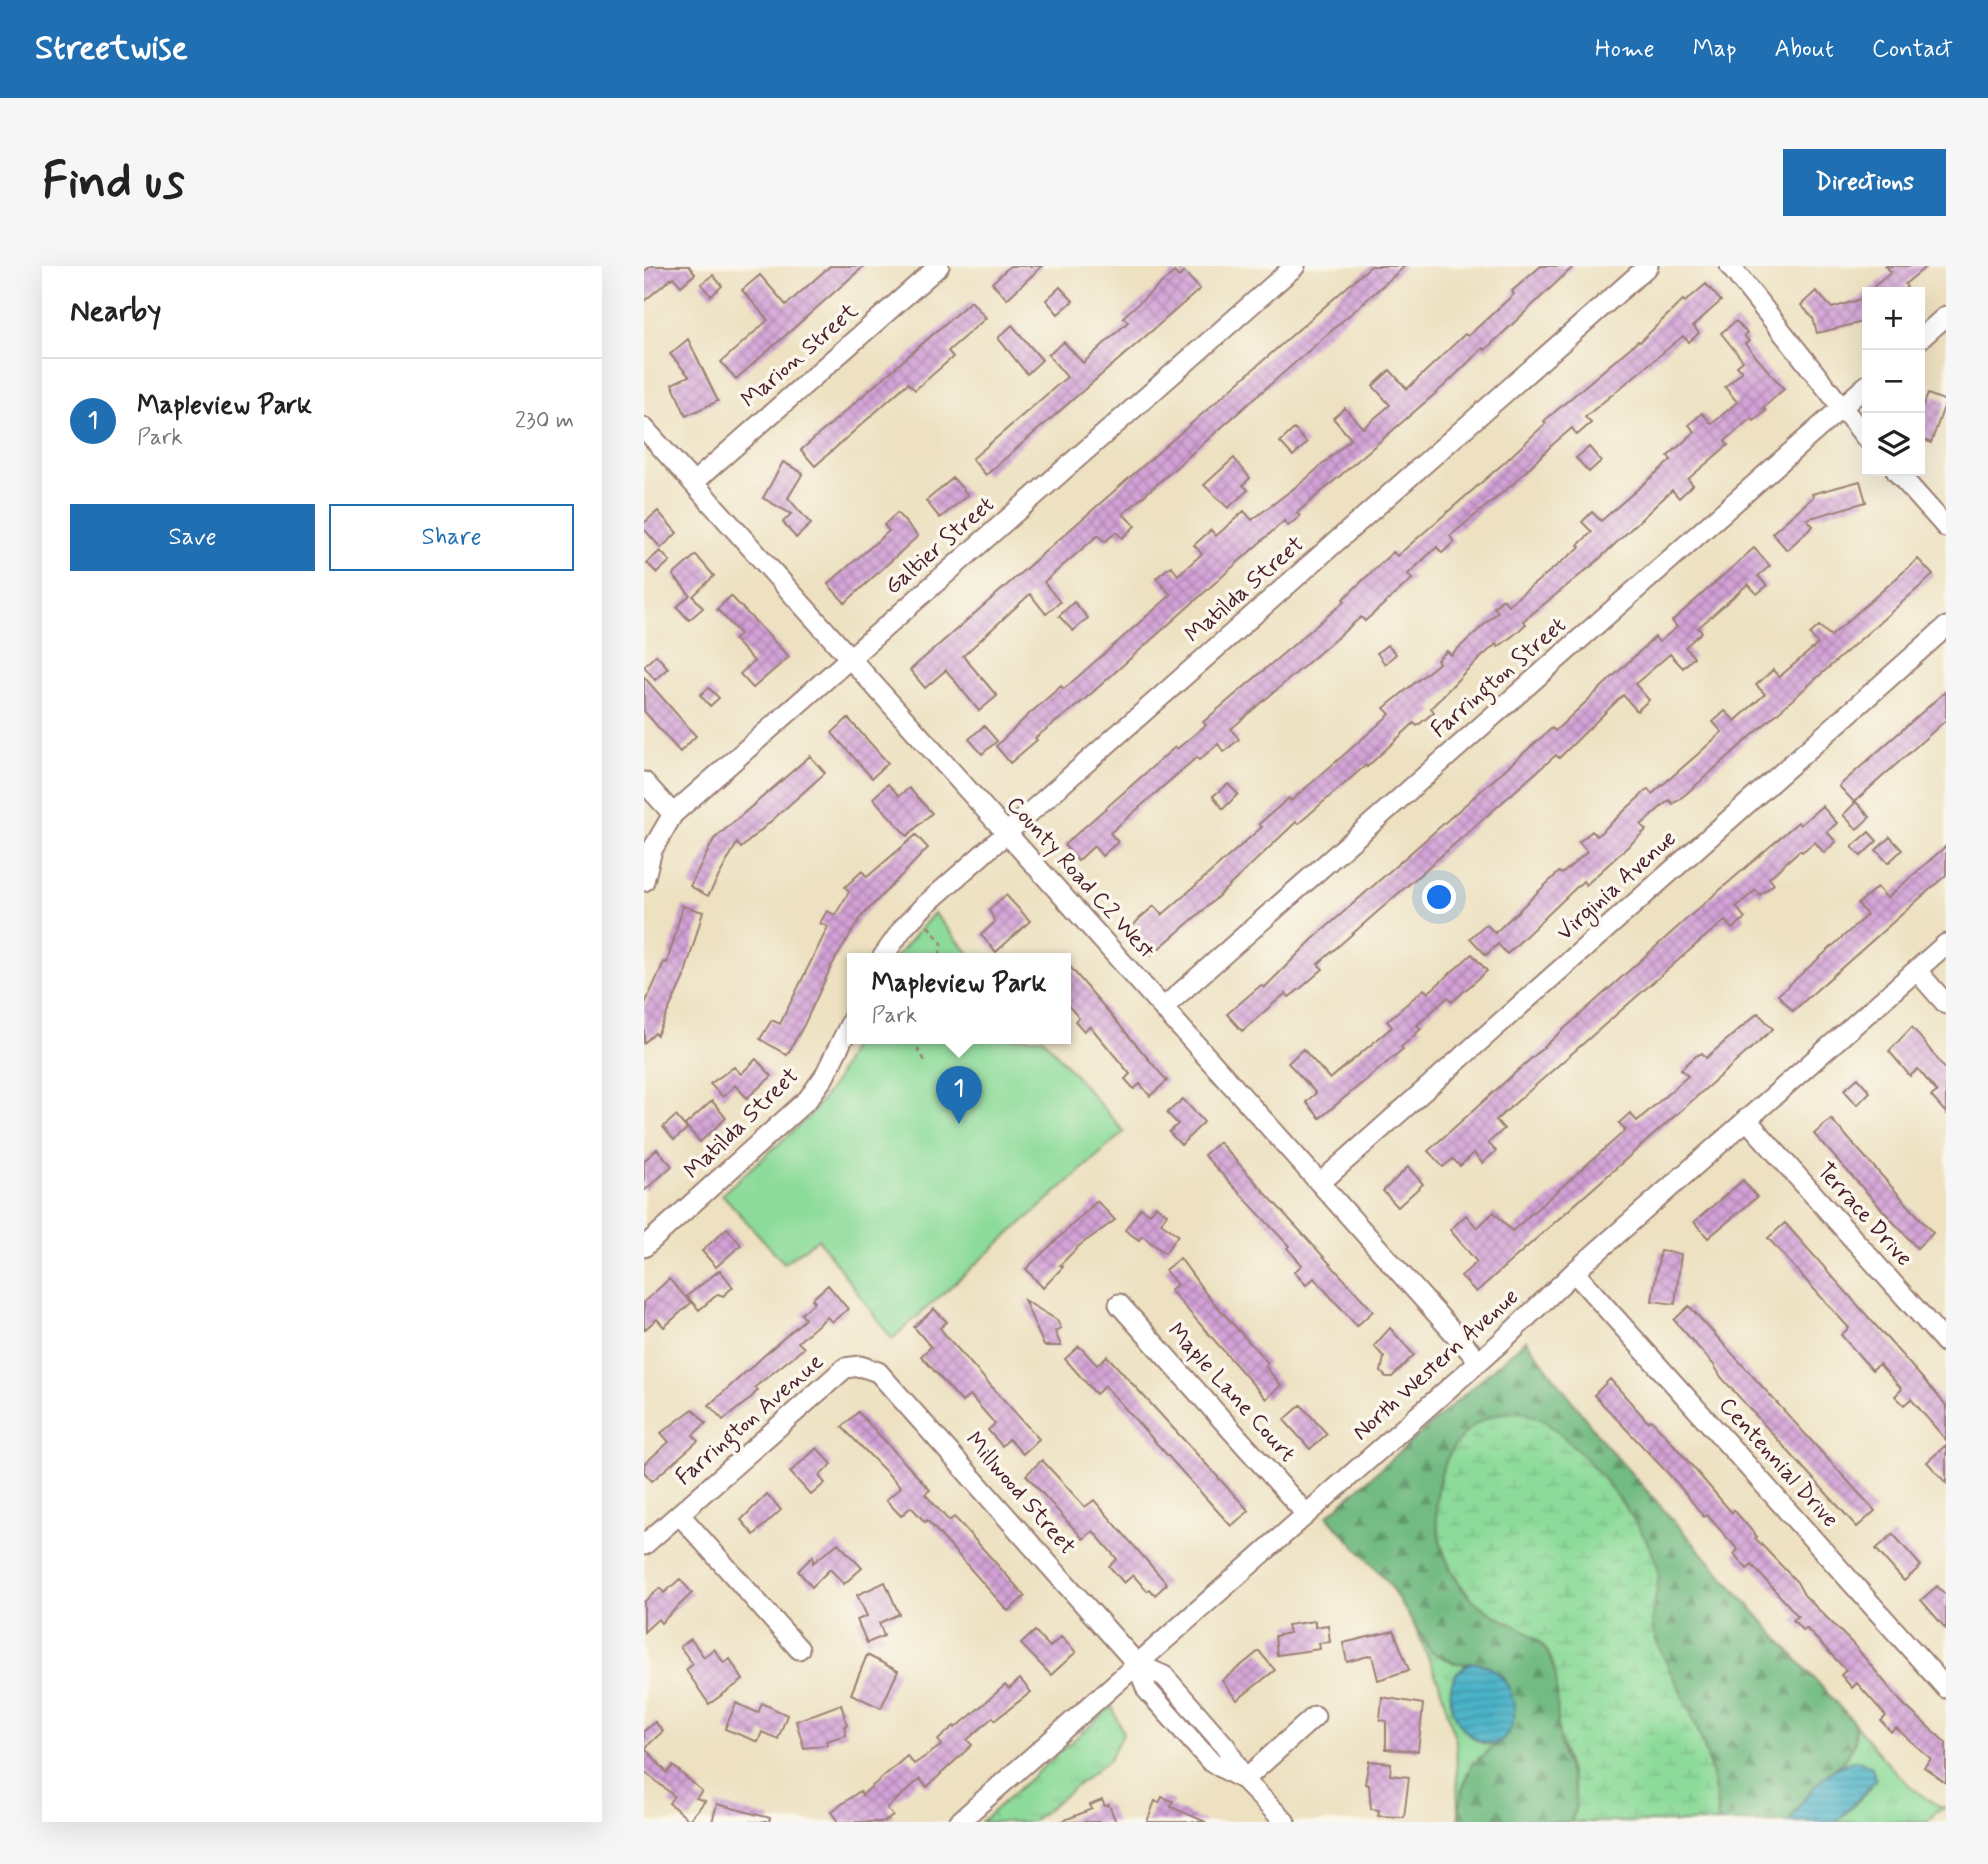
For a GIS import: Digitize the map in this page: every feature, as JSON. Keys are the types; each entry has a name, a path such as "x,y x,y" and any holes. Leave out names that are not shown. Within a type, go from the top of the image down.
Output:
{"street":[{"name":"Marion Street","path":"693,483 939,266"},
{"name":"Galtier Street","path":"644,881 652,850 673,814 1295,266"},
{"name":"Matilda Street","path":"886,953 917,914 1006,833 1648,266"},
{"path":"1730,266 1840,409 1862,433"},
{"path":"1925,335 1946,316"},
{"name":"Farrington Street","path":"1163,1008 1862,389"},
{"name":"County Road C2 West","path":"644,428 1479,1361"},
{"path":"1900,476 1946,527"},
{"name":"Virginia Avenue","path":"1320,1183 1946,627"},
{"path":"644,782 673,814"},
{"name":"North Western Avenue","path":"959,1822 1479,1361 1574,1272 1946,944"},
{"path":"1917,971 1946,1004"},
{"name":"Matilda Street","path":"644,1247 808,1099 824,1077 847,1030"},
{"name":"Terrace Drive","path":"1746,1119 1946,1343"},
{"name":"Centennial Drive","path":"1574,1272 1946,1688"},
{"name":"Maple Lane Court","path":"1119,1304 1306,1514"},
{"name":"Farrington Avenue","path":"644,1545 845,1368 860,1366"},
{"name":"Millwood Street","path":"860,1366 878,1372 892,1386 1138,1664 1164,1676 1226,1747 1244,1780 1285,1822"},
{"path":"679,1514 799,1649"},
{"path":"1244,1780 1315,1716"}],"path":[{"path":"917,914 942,943 941,953"},
{"path":"920,1044 918,1050 927,1063"}],"green space":[{"path":"934,913 969,953 899,953"},
{"path":"853,1044 1048,1044 1124,1132 892,1339 818,1239 784,1263 722,1194 809,1117 835,1082"},
{"path":"1526,1340 1604,1443 1853,1722 1854,1743 1850,1752 1812,1789 1789,1822 1718,1822 1713,1780 1702,1740 1655,1637 1652,1613 1657,1580 1652,1558 1640,1533 1604,1479 1581,1455 1536,1419 1515,1411 1464,1436 1447,1458 1436,1500 1437,1523 1449,1567 1460,1586 1474,1601 1529,1633 1544,1648 1551,1660 1557,1686 1563,1756 1575,1790 1576,1807 1571,1822 1458,1822 1462,1790 1472,1764 1507,1735 1498,1673 1485,1664 1455,1663 1431,1652 1388,1582 1327,1516"},
{"path":"1515,1411 1540,1419 1573,1446 1610,1486 1652,1551 1659,1577 1652,1618 1655,1637 1701,1738 1711,1770 1718,1822 1571,1822 1576,1807 1575,1793 1559,1735 1552,1660 1534,1637 1486,1610 1470,1597 1447,1561 1437,1519 1441,1476 1454,1447 1467,1431 1484,1420"},
{"path":"1409,1613 1420,1633 1441,1656 1460,1663 1472,1663 1459,1672 1452,1684 1451,1700 1464,1729 1475,1739 1488,1744 1501,1742 1467,1774 1458,1812 1456,1741 1439,1683"},
{"path":"1112,1706 1123,1733 1109,1760 1031,1822 981,1822"},
{"path":"1848,1716 1903,1780 1944,1808 1936,1811 1928,1822 1837,1822 1871,1788 1833,1771 1842,1762 1856,1734"}],"water":[{"path":"1472,1663 1486,1665 1497,1672 1512,1696 1512,1724 1506,1736 1495,1744 1481,1742 1469,1734 1453,1710 1450,1696 1452,1682 1459,1671"},
{"path":"1859,1760 1872,1767 1876,1780 1837,1822 1789,1822 1810,1792 1827,1775 1847,1763"}],"building":[{"path":"651,266 689,266 695,274 681,286 673,277 644,301 644,272"},
{"path":"830,266 864,266 736,379 721,362 768,320 742,290 760,275 786,305"},
{"path":"1010,266 1042,266 1007,299 992,283"},
{"path":"1371,266 1405,266 1123,514 1135,526 1122,538 1116,532 1105,542 1098,535 1044,582 1060,602 1046,614 1030,594 963,656 997,696 979,711 946,670 925,688 910,670"},
{"path":"1541,266 1574,266 1485,350 1483,348 1444,386 1297,513 1300,516 1288,526 1284,521 1084,700 1035,738 1037,740 1010,763 996,746 1061,686 1064,689 1171,595 1156,578 1171,566 1178,575 1202,554 1194,545 1211,530 1216,536 1244,511 1252,520 1306,479 1351,439 1333,418 1345,408 1363,428 1390,405 1373,386 1390,370 1407,389 1465,334 1468,336 1514,294 1512,291"},
{"path":"1886,266 1927,266 1905,284 1907,287 1873,287 1891,272"},
{"path":"1174,272 1179,277 1184,272 1200,289 986,475 972,459 1067,377 1048,355 1064,342 1083,363 1128,322 1123,317"},
{"path":"713,275 722,286 711,296 701,284"},
{"path":"1706,284 1721,301 1693,326 1699,333 1689,342 1683,336 1585,417 1591,423 1577,435 1572,428 1551,446 1513,484 1450,536 1454,542 1442,553 1437,547 1408,574 1412,579 1365,621 1361,617 1231,729 1239,739 1224,752 1218,744 1199,760 1197,757 1110,833 1118,842 1102,856 1094,846 1078,861 1064,845 1175,747 1177,749 1206,725 1203,722 1345,601 1343,599 1393,552 1397,556 1505,462 1546,423 1544,421 1640,342 1683,300 1685,302"},
{"path":"1060,287 1073,301 1058,314 1046,300"},
{"path":"1816,291 1832,308 1862,296 1862,322 1817,333 1813,318 1801,305"},
{"path":"971,301 986,318 948,351 953,357 915,390 908,383 815,466 801,450"},
{"path":"1736,321 1747,333 1744,335 1749,341 1745,344 1784,389 1763,408 1766,411 1754,421 1751,418 1725,441 1728,445 1688,479 1693,485 1679,498 1672,490 1595,563 1523,621 1526,624 1515,634 1498,647 1496,644 1465,672 1431,708 1434,712 1417,726 1414,723 1367,767 1366,765 1298,824 1296,822 1208,906 1150,956 1135,939 1139,935 1131,928 1140,918 1154,906 1162,915 1262,827 1259,824 1289,798 1291,801 1390,714 1384,708 1439,663 1437,660 1447,651 1451,655 1498,612 1494,607 1503,599 1508,605 1580,547 1578,545 1592,532 1582,522 1592,512 1601,521 1671,460 1668,456 1695,432 1689,425 1702,413 1712,424 1737,402 1725,387 1742,372 1737,366 1743,361 1721,333"},
{"path":"1012,325 1042,360 1027,374 998,338"},
{"path":"688,339 718,401 686,416 672,384 689,376 670,354"},
{"path":"1928,394 1946,401 1931,443 1925,440 1925,401"},
{"path":"1294,429 1307,443 1293,456 1280,442"},
{"path":"1589,447 1601,461 1589,472 1576,458"},
{"path":"1234,458 1250,478 1243,485 1248,490 1228,508 1204,485"},
{"path":"783,462 803,473 788,498 811,524 796,538 783,522 791,514 763,498"},
{"path":"953,478 968,495 940,518 926,501"},
{"path":"1860,481 1866,502 1807,519 1813,526 1787,550 1772,533 1813,497 1812,494"},
{"path":"658,511 677,533 661,548 644,529 644,523"},
{"path":"897,513 918,536 845,603 828,584 889,531 884,525"},
{"path":"1754,548 1770,566 1758,576 1767,586 1757,594 1748,584 1698,628 1702,632 1685,647 1694,657 1683,668 1670,654 1635,684 1649,700 1637,711 1623,695 1559,758 1556,755 1318,964 1323,969 1289,997 1286,993 1242,1031 1227,1014 1261,985 1264,988 1313,939 1552,728 1555,731 1655,637 1659,642 1677,627 1672,621"},
{"path":"660,551 670,561 657,573 647,563"},
{"path":"696,555 714,576 693,596 703,608 689,620 677,607 690,595 673,575"},
{"path":"1918,559 1933,575 1686,794 1673,804 1669,800 1641,825 1646,830 1586,885 1583,881 1507,954 1498,944 1486,955 1470,938 1486,924 1495,933 1559,872 1562,874 1587,852 1579,842 1592,831 1597,836 1648,789 1652,794 1698,754 1722,732 1713,722 1725,711 1735,721 1765,694 1756,685 1773,670 1779,677 1818,644 1810,634 1819,626 1831,636"},
{"path":"731,596 789,657 753,688 740,674 754,661 734,640 740,634 717,609"},
{"path":"1074,602 1088,618 1073,631 1059,616"},
{"path":"1387,645 1396,654 1385,664 1377,653"},
{"path":"656,655 668,668 655,680 644,666"},
{"path":"644,677 696,736 680,752 644,711"},
{"path":"709,688 719,698 710,706 700,695"},
{"path":"1946,691 1946,720 1854,802 1839,786"},
{"path":"848,718 888,763 872,778 832,733"},
{"path":"984,726 997,741 982,754 969,739"},
{"path":"810,756 825,773 741,848 737,843 708,896 690,886 714,839"},
{"path":"888,784 899,796 909,788 932,813 907,836 873,798"},
{"path":"1228,784 1238,794 1223,809 1213,796"},
{"path":"1856,802 1870,817 1857,829 1843,815"},
{"path":"1822,806 1837,823 1827,832 1836,842 1824,853 1815,842 1802,852 1800,850 1769,878 1774,884 1760,895 1756,890 1736,907 1745,918 1732,929 1725,921 1707,935 1496,1120 1504,1129 1488,1143 1496,1151 1482,1163 1474,1153 1460,1166 1453,1159 1443,1167 1428,1151 1690,916 1798,822 1800,825"},
{"path":"1869,832 1877,841 1861,856 1852,847"},
{"path":"916,835 928,848 860,918 832,965 787,1055 760,1039 772,1020 780,1024 828,927 820,923 827,911 835,915 849,892 845,887 862,871 867,877"},
{"path":"1890,837 1902,850 1888,863 1876,850"},
{"path":"1946,846 1946,875 1793,1011 1778,995 1867,915 1858,904 1877,887 1887,898"},
{"path":"1006,895 1030,921 996,952 981,935 995,922 989,910"},
{"path":"683,906 703,912 684,977 657,1035 655,1033 644,1043 644,1006 664,962 667,963"},
{"path":"1472,954 1487,971 1452,1002 1448,997 1417,1025 1421,1029 1401,1047 1403,1049 1320,1118 1306,1102 1316,1093 1288,1063 1303,1049 1330,1079 1392,1027 1387,1021 1424,989 1428,993"},
{"path":"1071,968 1167,1081 1150,1096 1140,1084 1134,1089 1125,1079 1130,1074 1090,1026 1084,1031 1075,1021 1079,1018 1071,1009"},
{"path":"1758,1013 1773,1029 1476,1292 1461,1276 1477,1262 1450,1230 1466,1215 1477,1228 1494,1212 1512,1231 1626,1130 1619,1123 1630,1113 1637,1121 1688,1076 1681,1069 1702,1053 1706,1058"},
{"path":"1912,1027 1946,1070 1946,1113 1931,1096 1937,1092 1918,1069 1910,1076 1889,1051"},
{"path":"756,1059 772,1076 747,1098 735,1085 723,1097 710,1084 734,1067 741,1074"},
{"path":"1858,1078 1870,1092 1857,1105 1844,1090"},
{"path":"1183,1099 1204,1122 1181,1145 1169,1132 1178,1124 1167,1113"},
{"path":"712,1101 726,1118 700,1142 685,1125"},
{"path":"676,1116 687,1129 674,1140 663,1127"},
{"path":"1831,1119 1933,1233 1917,1248 1814,1134"},
{"path":"1219,1142 1373,1311 1357,1326 1314,1278 1306,1285 1294,1272 1302,1265 1287,1248 1289,1246 1204,1155"},
{"path":"657,1149 672,1166 644,1191 644,1161"},
{"path":"1408,1167 1423,1184 1398,1207 1383,1191"},
{"path":"1743,1180 1757,1197 1708,1238 1694,1222"},
{"path":"1097,1201 1115,1220 1080,1245 1060,1265 1063,1267 1043,1288 1026,1269"},
{"path":"1156,1206 1167,1214 1161,1223 1178,1235 1165,1253 1142,1236 1139,1240 1125,1230 1141,1208 1150,1214"},
{"path":"1785,1223 1946,1405 1946,1440 1911,1399 1904,1405 1895,1396 1902,1389 1879,1364 1872,1370 1841,1335 1849,1328 1768,1238"},
{"path":"727,1228 741,1245 716,1267 702,1251"},
{"path":"1660,1251 1681,1254 1675,1304 1652,1301"},
{"path":"1180,1258 1207,1295 1268,1363 1265,1366 1281,1385 1266,1399 1170,1290 1177,1285 1165,1270"},
{"path":"720,1270 733,1287 723,1296 718,1294 699,1310 687,1296"},
{"path":"669,1279 691,1303 664,1327 657,1319 644,1330 644,1302"},
{"path":"828,1285 848,1309 832,1322 827,1317 798,1342 804,1348 755,1387 758,1390 750,1399 723,1420 709,1405 805,1319 801,1314 815,1302 812,1299"},
{"path":"1024,1300 1057,1320 1061,1328 1055,1331 1061,1346 1044,1346"},
{"path":"1689,1306 1875,1511 1857,1527 1721,1377 1714,1365 1674,1320"},
{"path":"934,1309 947,1322 940,1328 947,1337 1039,1439 1023,1454 1009,1439 1002,1446 988,1430 995,1424 970,1395 962,1402 921,1356 931,1347 914,1327"},
{"path":"1390,1328 1414,1355 1392,1377 1386,1377 1381,1372 1384,1357 1374,1346"},
{"path":"1079,1346 1097,1365 1107,1356 1249,1511 1231,1526 1105,1386 1096,1394 1065,1359"},
{"path":"1610,1379 1648,1422 1651,1420 1669,1439 1732,1513 1734,1510 1757,1537 1755,1538 1797,1582 1804,1595 1854,1645 1902,1703 1946,1743 1946,1783 1924,1767 1931,1759 1896,1728 1891,1732 1881,1721 1886,1716 1857,1683 1852,1688 1841,1675 1846,1670 1806,1628 1803,1631 1793,1620 1798,1616 1752,1565 1747,1569 1734,1554 1738,1550 1707,1515 1704,1517 1677,1483 1594,1395"},
{"path":"1301,1405 1327,1434 1310,1449 1284,1420"},
{"path":"693,1409 706,1423 693,1435 698,1441 652,1481 644,1472 644,1464 669,1442 661,1433"},
{"path":"858,1412 930,1490 925,1494 949,1521 954,1517 1025,1596 1008,1611 927,1520 925,1522 911,1507 901,1516 886,1500 901,1487 842,1427"},
{"path":"1946,1445 1946,1483 1927,1462"},
{"path":"817,1448 832,1464 819,1476 825,1483 811,1495 790,1472"},
{"path":"1042,1460 1085,1507 1094,1500 1167,1584 1155,1595 1150,1589 1147,1591 1133,1575 1124,1583 1109,1566 1117,1559 1093,1531 1083,1539 1026,1475"},
{"path":"767,1494 781,1510 754,1535 741,1520"},
{"path":"1893,1534 1921,1566 1904,1581 1876,1549"},
{"path":"838,1543 862,1568 844,1584 830,1569 812,1587 798,1571 813,1556 813,1563"},
{"path":"680,1579 692,1593 661,1623 658,1619 644,1632 644,1602 660,1588 664,1593"},
{"path":"885,1582 899,1614 879,1623 884,1636 867,1643 857,1620 867,1616 857,1595"},
{"path":"1937,1586 1946,1595 1946,1629 1921,1600"},
{"path":"1315,1621 1315,1627 1328,1625 1330,1642 1319,1643 1320,1649 1277,1655 1275,1636 1289,1633 1287,1625"},
{"path":"1035,1631 1050,1647 1061,1637 1076,1652 1051,1675 1021,1644"},
{"path":"1394,1631 1409,1670 1378,1680 1372,1655 1347,1662 1343,1643"},
{"path":"691,1639 704,1657 714,1649 724,1663 730,1659 743,1680 709,1704 686,1670 693,1664 680,1647"},
{"path":"1259,1651 1275,1670 1237,1700 1222,1681"},
{"path":"867,1655 898,1671 881,1708 851,1694"},
{"path":"1020,1679 1031,1692 995,1720 993,1717 967,1740 972,1745 927,1787 920,1779 887,1808 893,1816 884,1822 838,1822 831,1812 860,1791 862,1795 907,1756 914,1764 942,1745 938,1740 954,1726 955,1728 1005,1685 1009,1689"},
{"path":"1382,1697 1423,1704 1418,1751 1386,1749 1386,1721 1380,1720"},
{"path":"736,1703 758,1713 762,1703 787,1715 778,1739 762,1732 758,1742 725,1729"},
{"path":"841,1704 847,1725 844,1726 846,1735 826,1741 828,1745 804,1748 796,1721"},
{"path":"655,1722 663,1731 645,1748 667,1773 673,1766 702,1791 696,1798 705,1801 689,1820 669,1803 674,1796 644,1771 644,1731"},
{"path":"1369,1761 1391,1763 1390,1775 1409,1777 1404,1817 1378,1816 1379,1810 1371,1809 1369,1785 1365,1784"},
{"path":"1162,1797 1173,1801 1171,1807 1206,1822 1147,1822 1155,1801 1159,1803"},
{"path":"1102,1800 1105,1806 1109,1805 1116,1822 1060,1822 1092,1809 1090,1805"},
{"path":"717,1804 770,1818 769,1822 712,1822"}],"place":[{"name":"Mapleview Park","path":"959,1124"}]}
